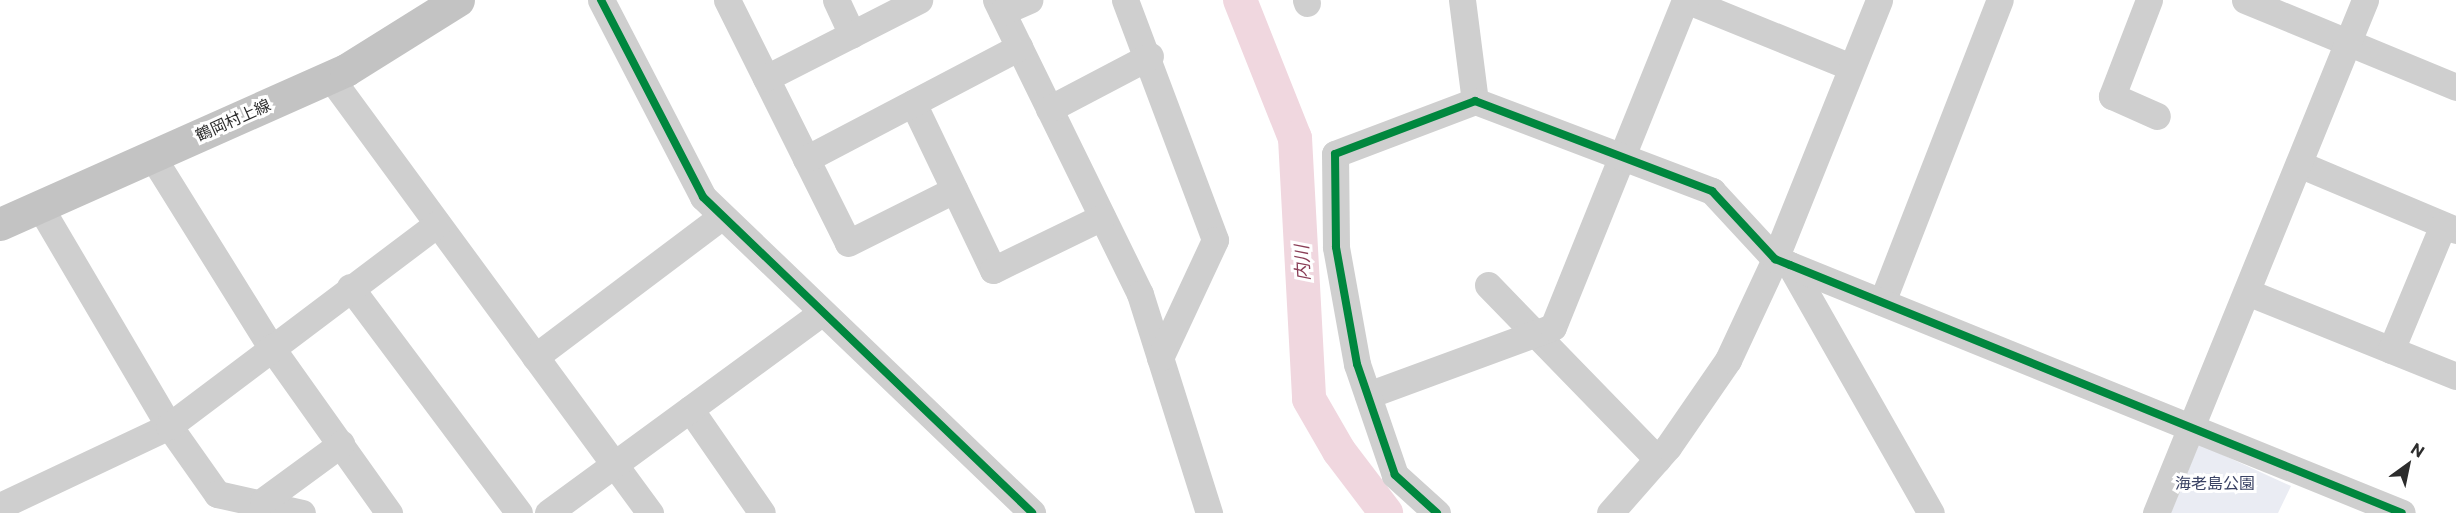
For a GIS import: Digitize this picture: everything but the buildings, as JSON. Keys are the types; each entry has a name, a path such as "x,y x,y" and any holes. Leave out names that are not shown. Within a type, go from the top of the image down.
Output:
{"main road":[{"name":"鶴岡村上線","path":"0,224 330,77 458,0"}],"street":[{"path":"601,0 703,197 820,314 1032,513"},
{"path":"727,0 848,243 954,190"},
{"path":"836,0 852,34"},
{"path":"766,78 919,0"},
{"path":"1029,0 999,6 1140,294 1209,513"},
{"path":"1125,0 1150,56 1215,240 1160,358"},
{"path":"1462,0 1475,101"},
{"path":"1368,395 1553,327 1686,0 1851,67"},
{"path":"1610,513 1657,459 1728,360 1782,262 1851,67 1879,0"},
{"path":"1882,302 2000,0"},
{"path":"2149,0 2112,96 2157,116"},
{"path":"2245,0 2456,87"},
{"path":"2156,513 2365,0"},
{"path":"806,159 1019,47"},
{"path":"1049,109 1150,56"},
{"path":"330,77 650,513"},
{"path":"1437,513 1395,475 1368,395 1336,247 1335,154 1475,101 1712,191 1782,262 1931,513"},
{"path":"912,103 993,270 1102,217"},
{"path":"152,156 271,347 389,513"},
{"path":"2299,164 2450,227 2391,350"},
{"path":"40,207 169,426 217,494 263,501 302,513"},
{"path":"535,357 722,216"},
{"path":"0,506 169,426 350,287 437,224"},
{"path":"1782,262 2402,513"},
{"path":"1488,285 1657,459"},
{"path":"350,287 519,513"},
{"path":"2247,292 2456,376"},
{"path":"548,513 820,314"},
{"path":"690,409 762,513"},
{"path":"263,501 340,444"}],"green space":[{"name":"海老島公園","path":"2199,444 2291,486 2278,513 2171,513"}],"waterway":[{"name":"内川","path":"1240,0 1295,138 1309,399 1339,451 1386,513"}],"cycle path":[{"path":"601,0 703,197 1032,513"},
{"path":"1437,513 1395,475 1357,364 1336,247 1335,154 1475,101 1712,191 1775,259 2402,513"}]}
